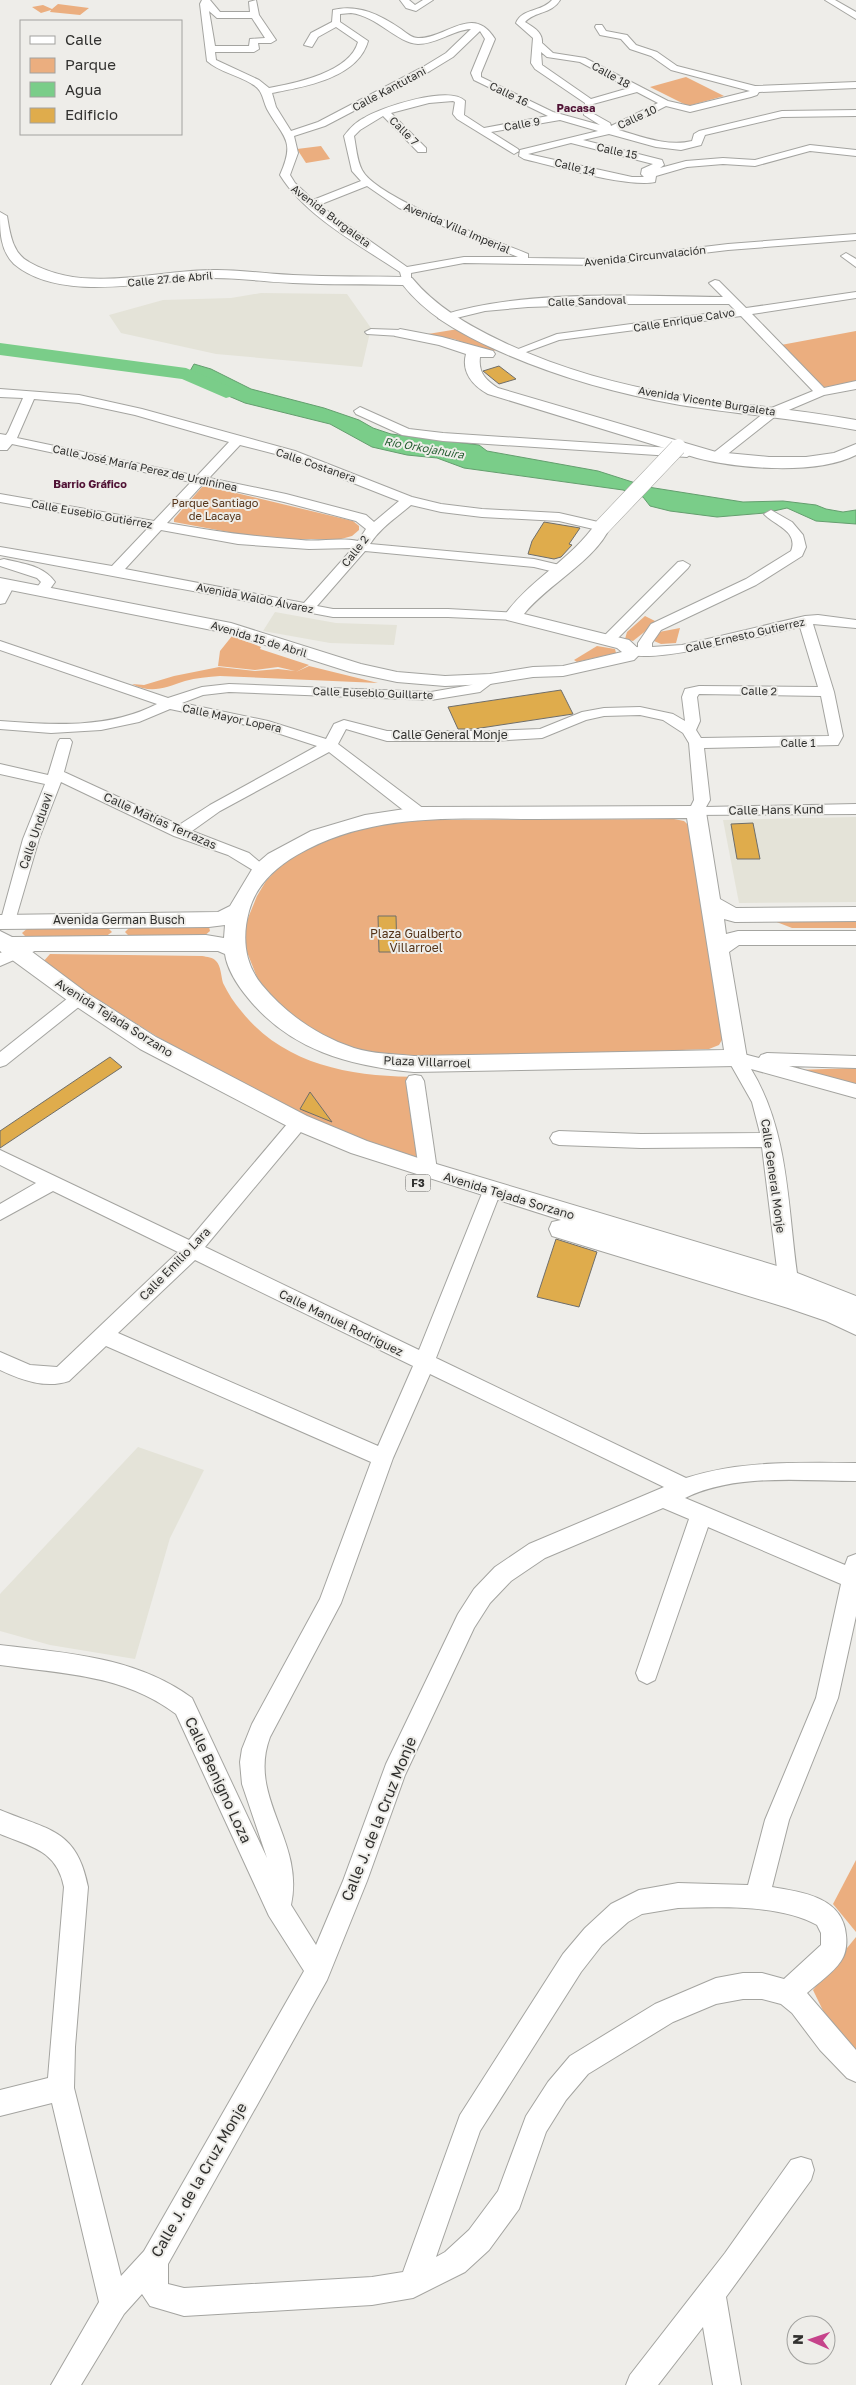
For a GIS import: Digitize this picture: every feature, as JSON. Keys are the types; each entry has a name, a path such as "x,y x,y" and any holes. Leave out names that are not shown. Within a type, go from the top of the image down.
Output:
{"main road":[{"name":"Calle 27 de Abril","path":"0,216 6,245 14,258 24,265 43,273 85,283 116,284 213,274 293,279 406,276"},
{"name":"Avenida Vicente Burgaleta","path":"406,276 424,301 450,321 512,352 550,368 640,392 679,400 856,425"},
{"name":"Calle Sandoval","path":"400,333 450,321"},
{"path":"400,333 452,343 474,352 498,354 512,352"},
{"path":"474,352 472,366 478,381 493,391 709,456 814,461 837,458 854,451"},
{"path":"640,652 608,640 513,616 527,599 563,570 599,534 602,527 678,447"},
{"name":"Avenida 15 de Abril","path":"4,584 230,628 356,668 397,677 445,681 490,679"},
{"path":"533,672 565,658 576,649 577,639 568,630"},
{"name":"Calle Euseblo Guillarte","path":"490,679 533,672 587,667 640,652"},
{"path":"696,812 736,1058"},
{"name":"Plaza Villarroel","path":"696,812 418,813 377,818 339,826 303,842 261,870 237,911 234,949 244,978 269,1011 297,1032 349,1055 380,1061 414,1064 736,1058"},
{"path":"712,904 722,911 734,915 856,914"},
{"name":"Avenida German Busch","path":"7,944 120,920 209,920 223,918 237,911"},
{"path":"117,942 120,920"},
{"path":"719,949 728,941 738,938 856,938"},
{"name":"Avenida German Busch","path":"7,944 206,942 221,944 234,949"},
{"name":"Avenida Tejada Sorzano","path":"7,944 74,1002 150,1058 293,1128 353,1160 789,1289 856,1307"},
{"name":"Avenida Tejada Sorzano","path":"293,1128 428,1170 489,1199"},
{"name":"Avenida Tejada Sorzano","path":"789,1289 856,1324"}],"street":[{"path":"404,0 409,6 419,8 429,0"},
{"path":"556,0 552,6 528,14 520,23 536,34 539,45 536,58 538,67 590,102 637,90"},
{"path":"829,0 856,16"},
{"path":"255,15 218,16 210,3 206,1 204,4 210,57 216,65 256,82 267,91 268,103 290,134"},
{"path":"253,2 255,15 272,40"},
{"path":"267,91 293,87 325,77 360,53 363,41 336,23 334,14 343,4 414,41 428,41 469,22 479,28"},
{"path":"309,45 314,35 336,23"},
{"path":"599,27 603,32 624,37 633,47 654,54 674,68 755,89 856,85"},
{"name":"Calle 16","path":"479,28 489,35 489,42 476,73 477,78 550,114 612,129"},
{"name":"Calle Kantutani","path":"290,134 307,130 335,119 370,97 418,75 459,48 471,32 479,28"},
{"path":"210,49 226,47 254,49 253,41 272,40"},
{"name":"Calle 18","path":"539,45 550,55 582,60 665,104 684,109 753,94 755,89"},
{"name":"Avenida Villa Imperial","path":"460,103 458,99 451,98 414,101 385,112 358,126 349,136 357,170 368,182 403,206 494,244 547,262"},
{"path":"590,102 588,105 589,115 612,129 656,144 686,147 698,143 699,134 706,131 779,114 856,112"},
{"name":"Calle 14","path":"460,103 458,114 482,131 521,153 626,179 648,181 652,177 645,174"},
{"name":"Calle 10","path":"521,153 612,129 642,117 665,104"},
{"name":"Calle 7","path":"385,112 422,150"},
{"name":"Calle 9","path":"482,131 562,117"},
{"name":"Avenida Burgaleta","path":"290,134 293,151 285,176 292,188 406,276"},
{"name":"Calle 15","path":"572,141 653,159 659,164"},
{"path":"645,174 686,164 723,161 755,163 810,148 856,153"},
{"path":"645,174 659,164"},
{"path":"313,204 368,182"},
{"name":"Avenida Circunvalación","path":"406,276 437,263 464,260 603,262 745,245 856,237"},
{"path":"846,256 856,264"},
{"path":"715,283 822,392"},
{"name":"Calle Enrique Calvo","path":"512,352 557,337 652,326 856,295"},
{"name":"Calle Sandoval","path":"450,321 468,310 520,304 606,300 731,301"},
{"path":"371,332 400,333"},
{"path":"360,411 406,432 435,436 709,456 773,412 822,392 856,385"},
{"name":"Calle Costanera","path":"0,393 79,399 138,412 237,442 291,454 408,500 458,510 559,517 602,527"},
{"path":"0,450 30,395"},
{"name":"Calle José María Perez de Urdininea","path":"5,439 286,498 352,516 368,522 373,528"},
{"path":"115,571 237,442"},
{"name":"Calle Eusebio Gutiérrez","path":"0,498 238,540 362,546"},
{"name":"Calle 2","path":"307,608 362,546 373,528 386,520 408,500"},
{"path":"640,652 656,627 752,582 797,553 801,547 800,540 784,523 770,514"},
{"path":"362,546 375,549 534,563 563,570"},
{"name":"Avenida Waldo Álvarez","path":"0,551 333,613 448,613 513,616"},
{"path":"0,562 42,575 48,582 42,590"},
{"path":"608,640 684,565"},
{"path":"0,600 4,584"},
{"name":"Calle Ernesto Gutierrez","path":"640,652 682,649 805,620 818,619 856,624"},
{"name":"Calle 1","path":"692,736 834,742 836,736 828,692 805,620"},
{"name":"Calle Mayor Lopera","path":"0,645 176,706 268,725 330,745 418,813"},
{"name":"Calle Euseblo Guillarte","path":"176,706 196,692 228,688 431,696 475,689 490,679"},
{"name":"Calle 2","path":"692,736 693,718 689,698 690,692 699,690 828,692"},
{"path":"0,725 67,730 87,729 133,720 176,706"},
{"path":"0,736 65,742 117,736 146,728 176,706"},
{"name":"Calle General Monje","path":"180,832 215,808 330,745 339,727 344,724 387,736 492,736 542,733 582,716 620,710 640,711 668,718 692,736"},
{"path":"692,736 702,800 696,812"},
{"name":"Calle Unduavi","path":"7,944 31,839 55,778 65,742"},
{"name":"Calle Matías Terrazas","path":"0,769 55,778 180,832 241,855 256,864 261,870"},
{"name":"Calle Hans Kund","path":"696,812 856,809"},
{"path":"0,1061 74,1002"},
{"path":"736,1058 856,1062"},
{"path":"736,1058 856,1091"},
{"name":"Calle General Monje","path":"736,1058 756,1092 762,1109 769,1140 789,1289"},
{"path":"415,1081 428,1170"},
{"name":"Calle Emilio Lara","path":"62,1375 192,1251 293,1128"},
{"path":"559,1138 641,1142 769,1140"},
{"name":"Calle Manuel Rodriguez","path":"0,1157 424,1364 672,1492 702,1514 854,1572"},
{"path":"0,1213 51,1182"},
{"path":"278,1907 284,1891 283,1869 256,1790 252,1767 253,1750 260,1732 330,1603 383,1458 424,1364 489,1199"},
{"path":"104,1336 383,1458"},
{"path":"0,1360 27,1374 44,1377 62,1375"},
{"name":"Calle J. de la Cruz Monje","path":"65,2385 114,2304 154,2261 318,1971 355,1881 394,1772 466,1621 482,1596 503,1574 537,1551 672,1492 710,1479 740,1475 856,1472"},
{"path":"648,1673 702,1514"},
{"path":"757,1898 777,1820 827,1698 854,1572"},
{"name":"Calle Benigno Loza","path":"0,1655 117,1672 148,1682 169,1692 184,1706 278,1907 318,1971"},
{"path":"0,1822 54,1844 67,1858 73,1871 76,1887 62,2046 61,2088 114,2304"},
{"path":"413,2284 468,2124 584,1947 617,1915 638,1902 653,1897 688,1894 757,1898 804,1904 819,1911 832,1924 834,1939 832,1952 788,1992"},
{"path":"154,2261 152,2277 154,2288 160,2296 184,2302 372,2291 413,2284 456,2262 479,2240 509,2199 535,2125 557,2091 579,2065 664,2013 716,1991 743,1986 762,1986 788,1992 801,2004 829,2041 856,2069"},
{"path":"0,2103 61,2088"},
{"path":"640,2385 711,2291 735,2264 801,2170"},
{"path":"711,2291 727,2385"}],"shaded area":[{"path":"261,293 347,294 371,328 362,367 216,354 121,333 109,315 163,300 231,298"},
{"path":"275,612 336,623 397,625 394,645 330,643 263,631"},
{"path":"856,817 856,902 739,903 723,820"},
{"path":"138,1447 204,1470 170,1538 135,1659 50,1645 0,1631 0,1594"}],"green space":[{"path":"58,4 89,8 80,15 50,12 51,10 41,13 32,7 43,5 52,9"},
{"path":"686,77 724,96 688,106 650,87"},
{"path":"321,146 330,159 306,163 297,149"},
{"path":"458,329 497,348 497,350 488,352 454,339 422,335"},
{"path":"856,331 856,383 826,389 781,345"},
{"name":"Parque Santiago de Lacaya","path":"207,486 353,521 359,526 359,530 352,536 341,539 285,539 239,534 174,522 174,519 202,487"},
{"path":"645,616 657,622 633,641 625,639 627,632"},
{"path":"680,628 676,643 661,644 654,641 653,638 659,632"},
{"path":"232,636 261,647 260,649 309,665 296,672 309,666 378,683 220,676 189,680 158,689 145,689 132,684 144,685 174,676 219,667 255,671 278,669 295,671 278,667 255,670 218,666 220,651"},
{"path":"597,646 615,649 616,653 577,662 574,660"},
{"name":"Plaza Gualberto Villarroel","path":"674,819 684,821 698,834 723,1038 719,1045 709,1049 418,1060 352,1051 293,1022 260,985 245,947 246,923 257,896 266,881 280,866 317,842 375,824 418,820"},
{"path":"856,920 856,928 792,928 774,921"},
{"path":"131,926 204,926 209,927 210,931 203,937 130,937 125,932"},
{"path":"29,927 107,927 112,932 105,937 27,938 22,933"},
{"path":"50,954 210,957 219,966 223,983 236,1005 260,1031 279,1045 301,1057 347,1071 371,1075 421,1077 435,1166 321,1124 271,1100 156,1036 51,970 43,962"},
{"path":"856,1068 856,1086 795,1070"},
{"path":"856,1860 856,1932 833,1904"},
{"path":"856,1937 856,2054 830,2025 813,1990"}],"water":[{"path":"194,364 211,369 251,389 324,408 391,434 479,445 487,451 598,471 648,487 743,502 783,501 816,505 843,512 856,510 856,524 816,521 787,508 765,513 717,517 670,511 650,506 643,497 623,490 464,468 437,458 407,455 372,447 330,424 245,403 186,378"}],"building":[{"path":"499,366 516,379 499,384 483,371"},
{"path":"544,522 580,528 569,544 572,545 561,557 554,559 528,554 532,541"},
{"path":"561,690 573,714 474,729 458,729 448,707"},
{"path":"753,823 760,859 737,859 731,824"},
{"path":"378,916 396,916 397,952 379,952"},
{"path":"110,1057 122,1067 0,1148 0,1131"},
{"path":"310,1092 332,1122 300,1109"},
{"path":"556,1239 597,1252 579,1307 537,1297"}],"waterway":[{"name":"Río Orkojahuira","path":"0,349 186,374 226,392"}],"district":[{"name":"Pacasa","path":"576,108"},
{"name":"Barrio Gráfico","path":"90,484"}]}
